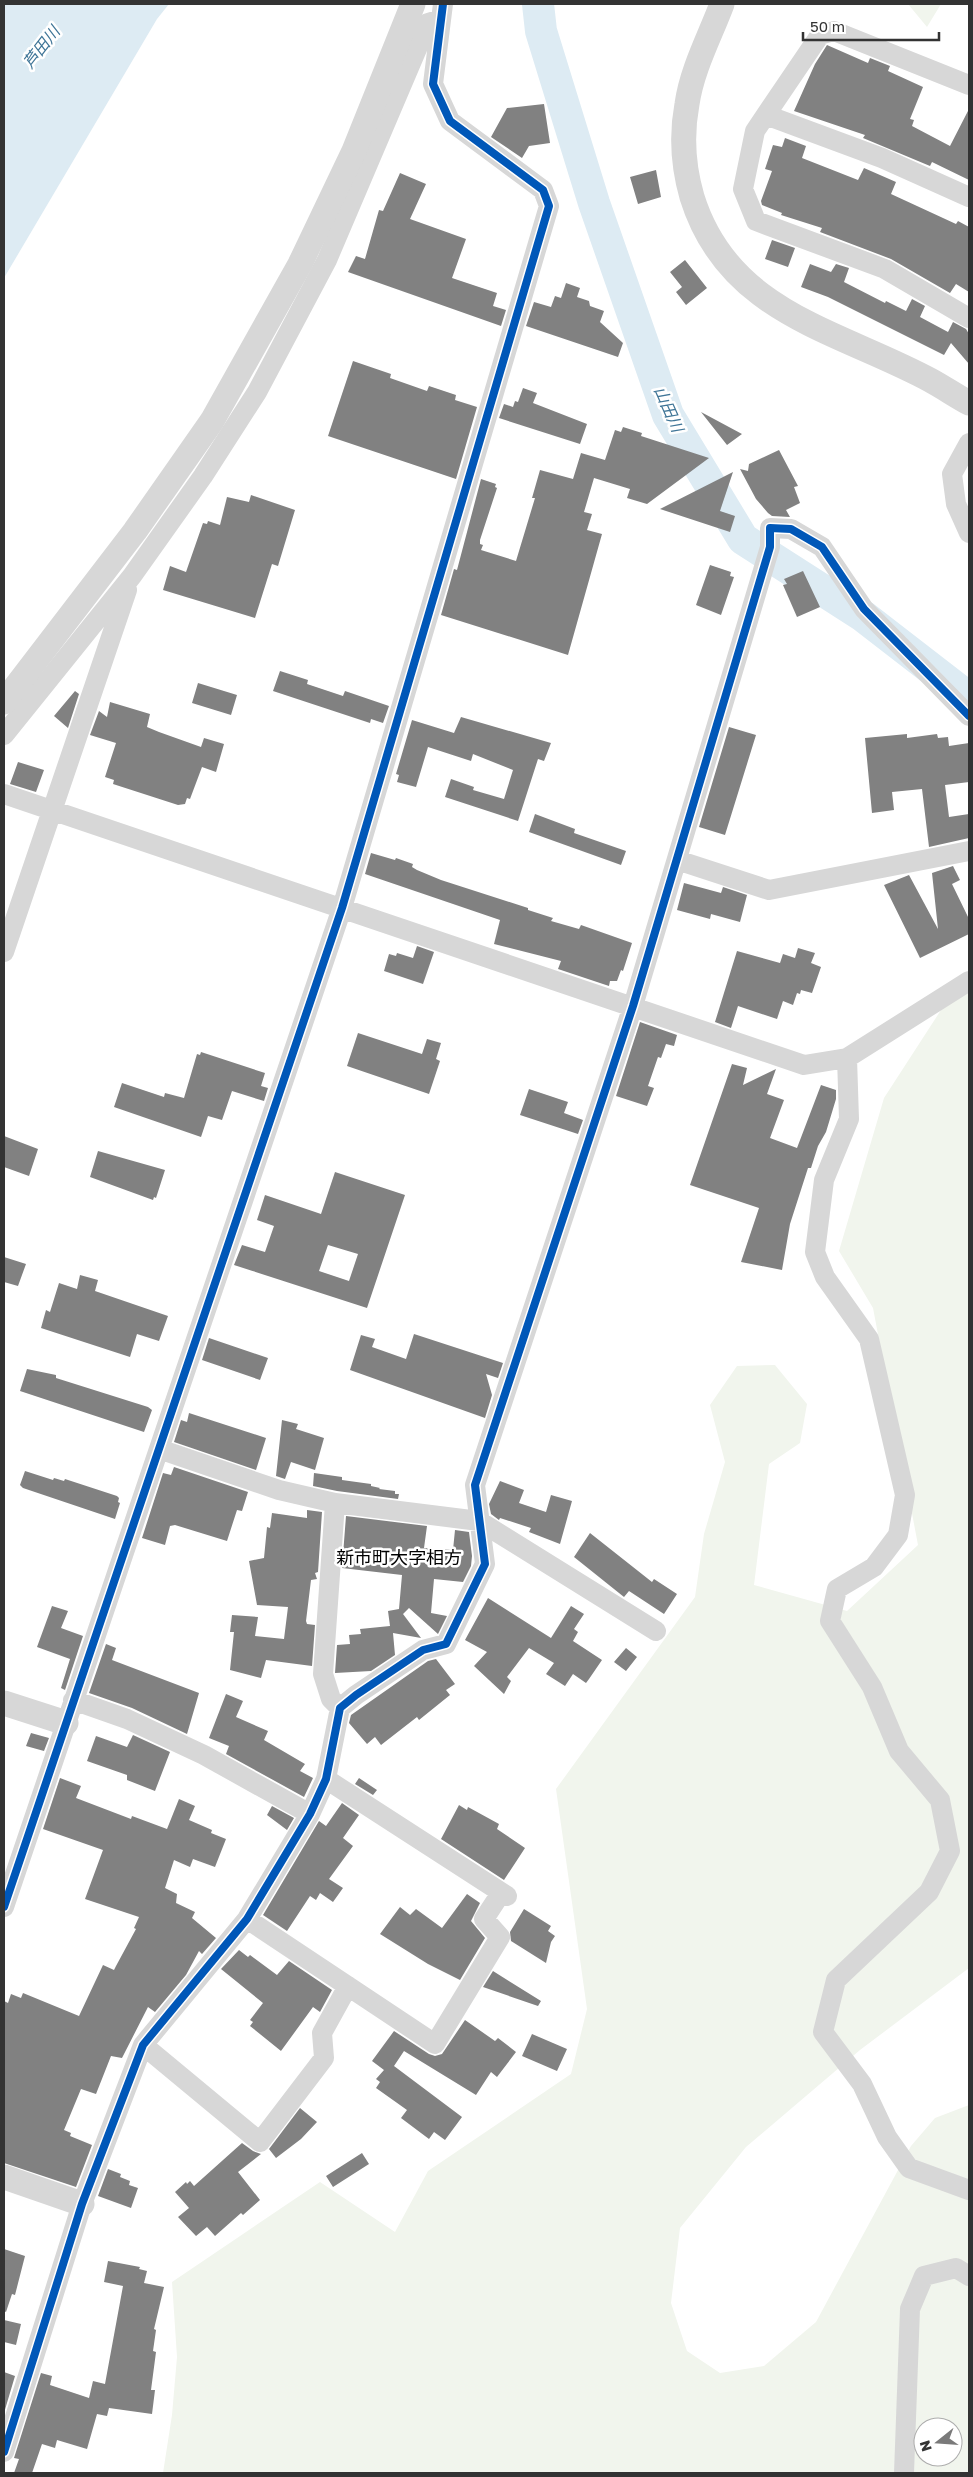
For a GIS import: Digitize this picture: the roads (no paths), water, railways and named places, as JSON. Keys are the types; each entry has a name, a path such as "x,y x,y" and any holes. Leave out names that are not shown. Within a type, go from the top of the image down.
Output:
{"street":[{"path":"4,702 136,531 212,421 300,264 354,151 413,4"},
{"path":"722,4 698,64 687,102 682,137 687,180 697,213 712,244 735,273 757,293 805,323 930,380 969,403"},
{"path":"4,735 132,576 202,476 257,392 327,260 428,24 442,12"},
{"path":"4,1907 342,908 549,206 543,190 450,121 433,84 442,12"},
{"path":"969,84 834,31 820,35 755,130 743,188 756,221 885,269 969,318"},
{"path":"766,115 882,158 969,197"},
{"path":"969,443 952,474 956,504 969,533"},
{"path":"4,2452 82,2204 143,2045 247,1919 310,1814 326,1779 340,1708 356,1694 423,1650 446,1644 485,1564 475,1485 633,1006 770,547 770,528 791,530 822,547 864,609 969,716"},
{"path":"4,952 132,576"},
{"path":"4,794 804,1065 846,1058 969,981"},
{"path":"677,860 769,890 969,851"},
{"path":"846,1058 850,1119 824,1180 815,1252 825,1277 869,1339 905,1495 898,1535 874,1567 837,1589 830,1621 872,1687 900,1751 940,1800 950,1851 929,1892 836,1980 823,2032 862,2084 887,2138 909,2168 969,2190"},
{"path":"159,1449 278,1490 336,1503 479,1521 656,1631"},
{"path":"336,1503 323,1674 331,1699 340,1708"},
{"path":"4,1703 127,1718 204,1755 310,1814"},
{"path":"247,1919 434,2044 500,1936 484,1919 504,1894 326,1779"},
{"path":"143,2045 260,2142 324,2058 322,2033 348,1986"},
{"path":"4,2177 82,2204"},
{"path":"904,2473 910,2309 924,2276 956,2268 969,2276"}],"water":[{"name":"芦田川","path":"4,4 169,4 157,19 4,278"}],"waterway":[{"name":"山田川","path":"538,4 541,31 594,203 668,415 743,539 863,616 969,698"}],"district":[{"name":"新市町大字相方","path":"399,1557"}]}
